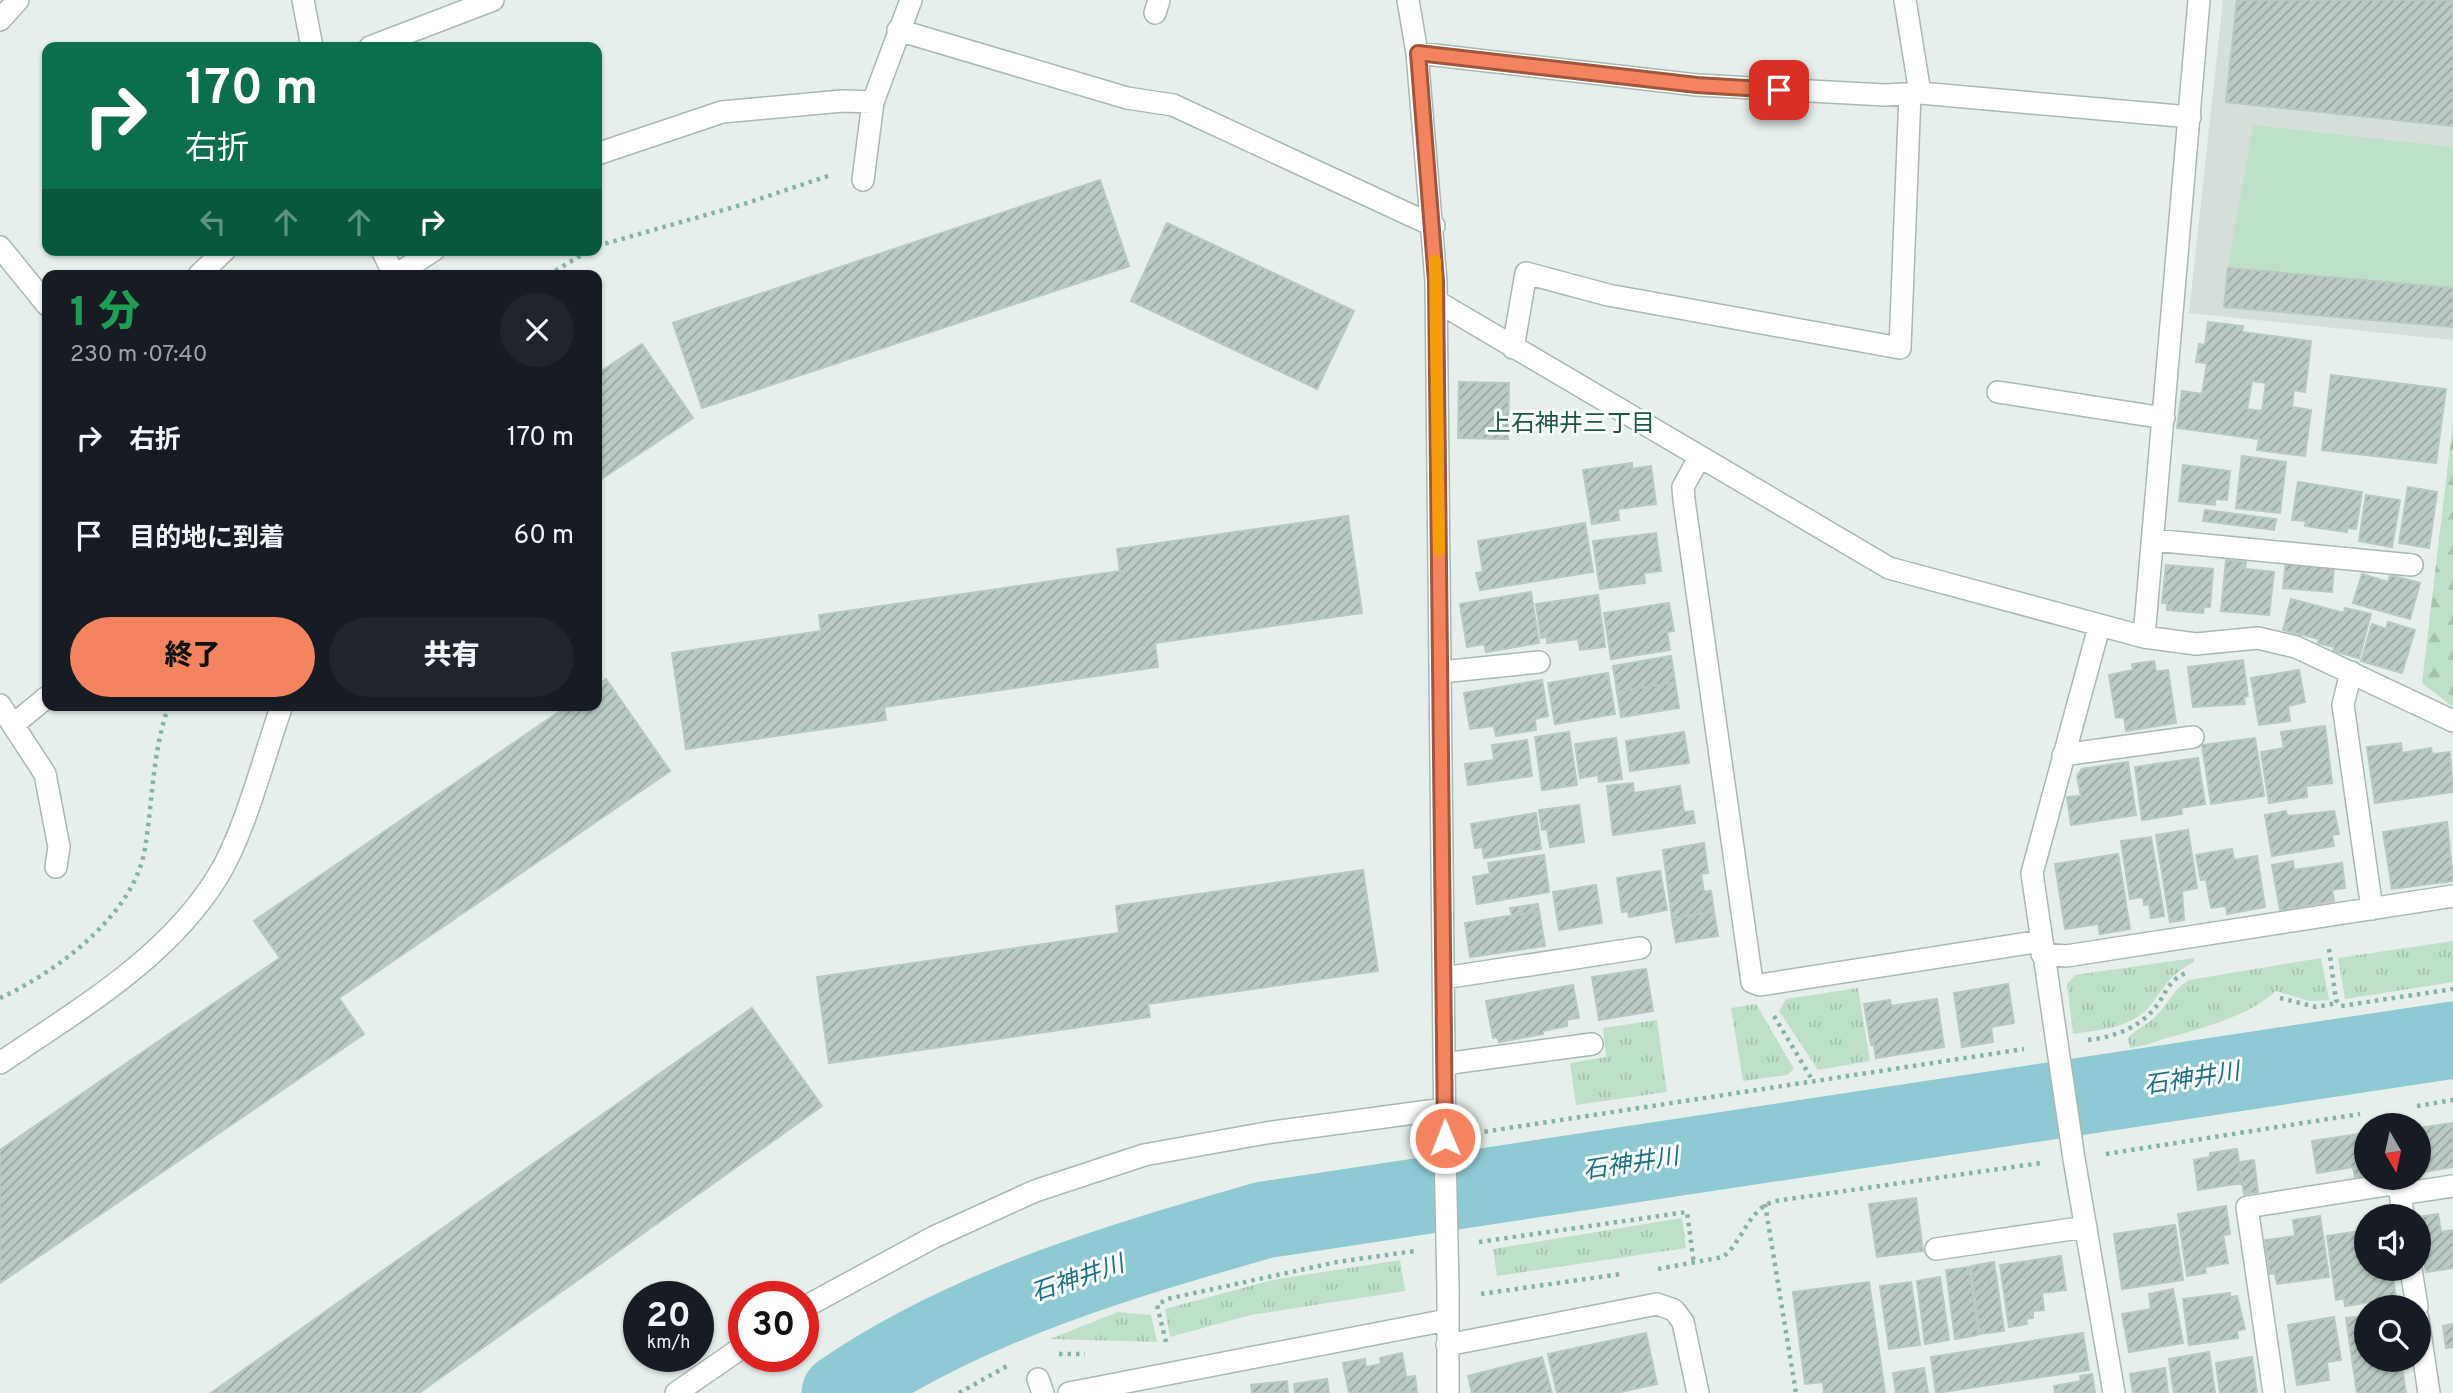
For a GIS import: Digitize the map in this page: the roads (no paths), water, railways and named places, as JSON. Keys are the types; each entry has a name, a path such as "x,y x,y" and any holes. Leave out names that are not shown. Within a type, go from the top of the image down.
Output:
{"street":[{"path":"0,20 18,0"},
{"path":"303,0 311,42"},
{"path":"383,42 493,0"},
{"path":"864,172 873,102 911,0"},
{"path":"1408,0 1418,53 1434,226 1448,1393"},
{"path":"1513,348 1526,273 1608,295 1900,348 1915,93 1905,0"},
{"path":"2144,636 2199,0"},
{"path":"898,30 1127,98 1173,105 1434,226"},
{"path":"1418,53 1697,85 1885,95 1915,93 2190,117"},
{"path":"602,152 722,112 842,101 873,102"},
{"path":"0,247 42,299"},
{"path":"204,270 219,256"},
{"path":"403,270 425,256"},
{"path":"1436,301 1889,568 2099,627 2144,636 2196,644 2258,638 2295,647 2453,721"},
{"path":"1998,392 2164,418"},
{"path":"1699,458 1683,487 1684,500 1752,982 1760,985 2042,947 2066,956 2453,896"},
{"path":"2153,540 2412,565"},
{"path":"2099,627 2032,873 2073,1152 2114,1393"},
{"path":"1441,672 1539,662"},
{"path":"2351,672 2343,705 2372,909"},
{"path":"13,725 42,701"},
{"path":"0,705 45,774 59,847 56,867"},
{"path":"0,1063 109,987 155,950 192,912 219,875 235,838 280,711"},
{"path":"2063,755 2193,737"},
{"path":"1444,978 1640,948"},
{"path":"1444,1064 1592,1044"},
{"path":"819,1299 934,1237 1035,1191 1144,1155 1266,1133 1444,1109"},
{"path":"2431,1186 2453,1186"},
{"path":"2274,1393 2247,1207 2364,1190"},
{"path":"1936,1249 2086,1227"},
{"path":"1069,1393 1448,1302"},
{"path":"1447,1345 1657,1304 1674,1310 1683,1322 1698,1393"},
{"path":"676,1393 728,1357"},
{"path":"2427,1372 2430,1393"}],"waterway":[{"name":"石神井川","path":"840,1393 888,1362 991,1311 1099,1270 1264,1220 2453,1040"}],"district":[{"name":"上石神井三丁目","path":"1571,425"}]}
